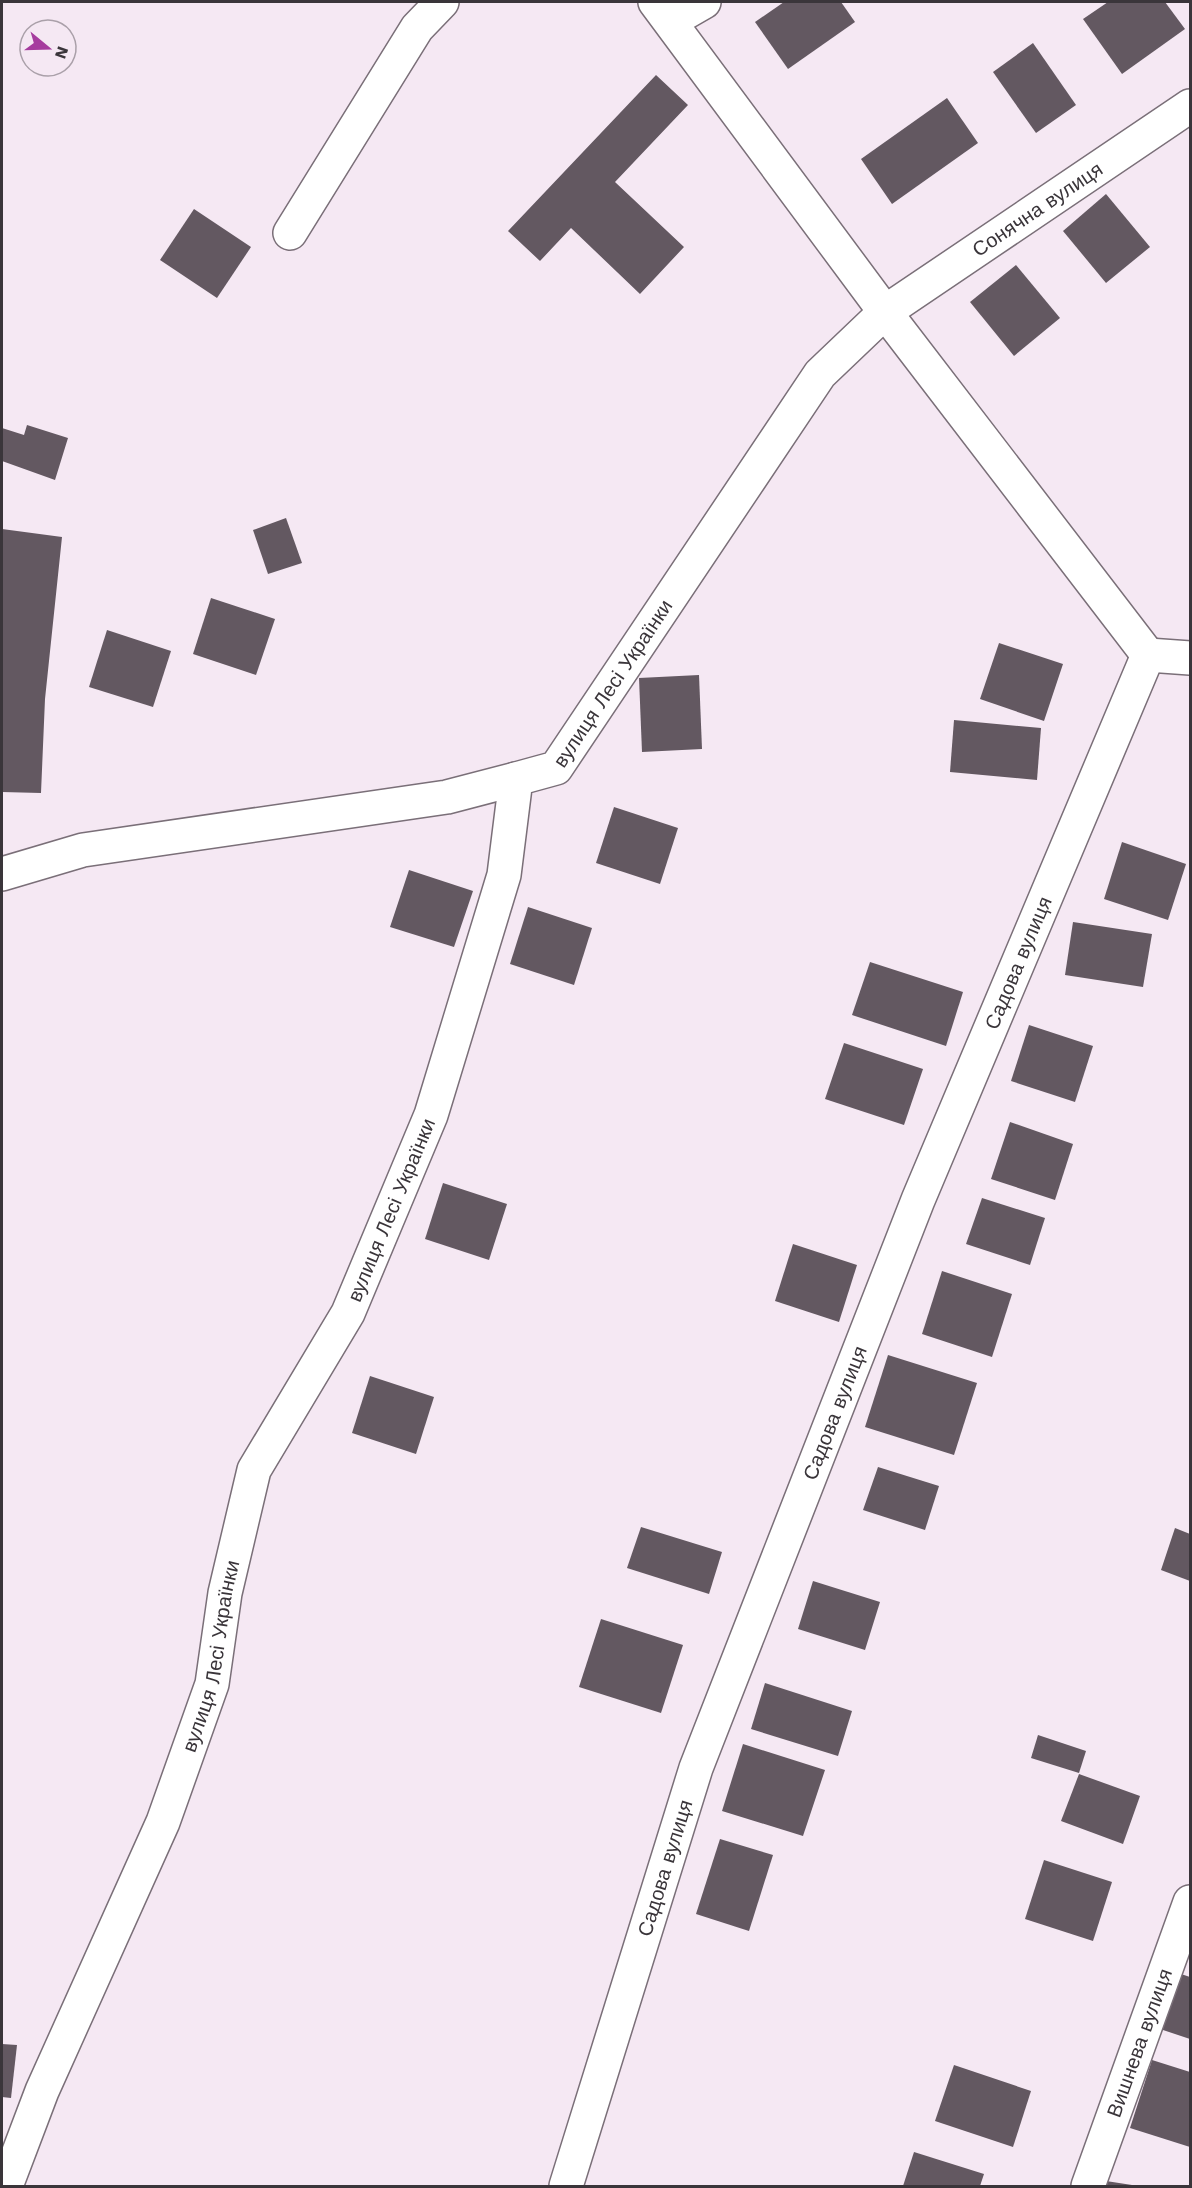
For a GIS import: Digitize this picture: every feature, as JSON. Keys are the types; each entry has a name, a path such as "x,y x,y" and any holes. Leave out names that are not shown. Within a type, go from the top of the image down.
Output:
{"street":[{"path":"290,233 417,28 442,2"},
{"path":"704,2 663,11 885,312 1148,655 1191,658"},
{"name":"Сонячна вулиця","path":"885,312 1191,106"},
{"name":"вулиця Лесі Українки","path":"6,2187 42,2091 163,1822 212,1684 225,1593 254,1470 348,1313 431,1115 504,874 516,779 556,768 820,374 885,312"},
{"name":"Садова вулиця","path":"566,2187 696,1768 918,1200 1148,655"},
{"path":"2,874 83,850 447,797 516,779"},
{"name":"Вишнева вулиця","path":"1088,2187 1191,1902"}],"building":[{"path":"784,2 841,2 855,22 788,69 755,22"},
{"path":"1108,2 1165,2 1185,29 1122,74 1083,19"},
{"path":"1033,43 1076,105 1036,133 993,72"},
{"path":"656,75 688,105 615,182 684,247 640,294 571,228 540,261 508,231"},
{"path":"947,98 978,143 892,204 861,159"},
{"path":"1106,194 1150,247 1106,283 1063,231"},
{"path":"194,209 251,247 217,298 160,260"},
{"path":"1016,265 1060,318 1014,356 970,302"},
{"path":"27,425 68,438 55,480 2,461 2,428 24,435"},
{"path":"286,518 302,563 268,574 253,530"},
{"path":"2,529 62,537 45,699 41,793 2,792"},
{"path":"211,598 275,619 256,675 193,654"},
{"path":"107,630 171,651 153,707 89,687"},
{"path":"999,643 1063,664 1044,721 980,699"},
{"path":"699,675 702,749 642,752 639,678"},
{"path":"954,720 1041,728 1037,780 950,772"},
{"path":"614,807 678,828 660,884 596,863"},
{"path":"1122,842 1186,864 1168,920 1104,899"},
{"path":"409,870 473,891 454,947 390,927"},
{"path":"528,907 592,928 574,985 510,964"},
{"path":"1073,922 1152,934 1143,987 1065,975"},
{"path":"870,962 963,992 946,1046 852,1015"},
{"path":"1029,1025 1093,1046 1075,1102 1011,1081"},
{"path":"844,1043 923,1069 904,1125 825,1099"},
{"path":"1010,1122 1073,1144 1055,1200 991,1179"},
{"path":"443,1183 507,1204 489,1260 425,1239"},
{"path":"982,1198 1045,1218 1030,1265 966,1244"},
{"path":"793,1244 857,1265 839,1322 775,1301"},
{"path":"942,1271 1012,1294 992,1357 922,1334"},
{"path":"888,1355 977,1383 954,1455 865,1427"},
{"path":"370,1376 434,1397 416,1454 352,1433"},
{"path":"878,1467 939,1486 925,1530 863,1510"},
{"path":"641,1527 722,1552 709,1594 627,1568"},
{"path":"1175,1528 1190,1534 1190,1581 1161,1570"},
{"path":"813,1581 880,1602 865,1650 798,1629"},
{"path":"601,1619 683,1645 661,1713 579,1687"},
{"path":"765,1683 852,1711 838,1756 751,1729"},
{"path":"1038,1735 1086,1751 1079,1773 1031,1758"},
{"path":"743,1744 825,1770 803,1836 722,1811"},
{"path":"1079,1774 1140,1796 1123,1844 1061,1821"},
{"path":"720,1839 773,1855 749,1931 696,1914"},
{"path":"1044,1860 1112,1882 1093,1941 1025,1919"},
{"path":"1175,1972 1190,1977 1190,2039 1157,2028"},
{"path":"2,2044 17,2045 11,2098 2,2097"},
{"path":"1152,2060 1190,2072 1190,2147 1130,2128"},
{"path":"954,2065 1031,2091 1013,2147 935,2121"},
{"path":"914,2152 984,2174 980,2186 903,2186"},
{"path":"1106,2181 1132,2185 1132,2186 1105,2186"}]}
